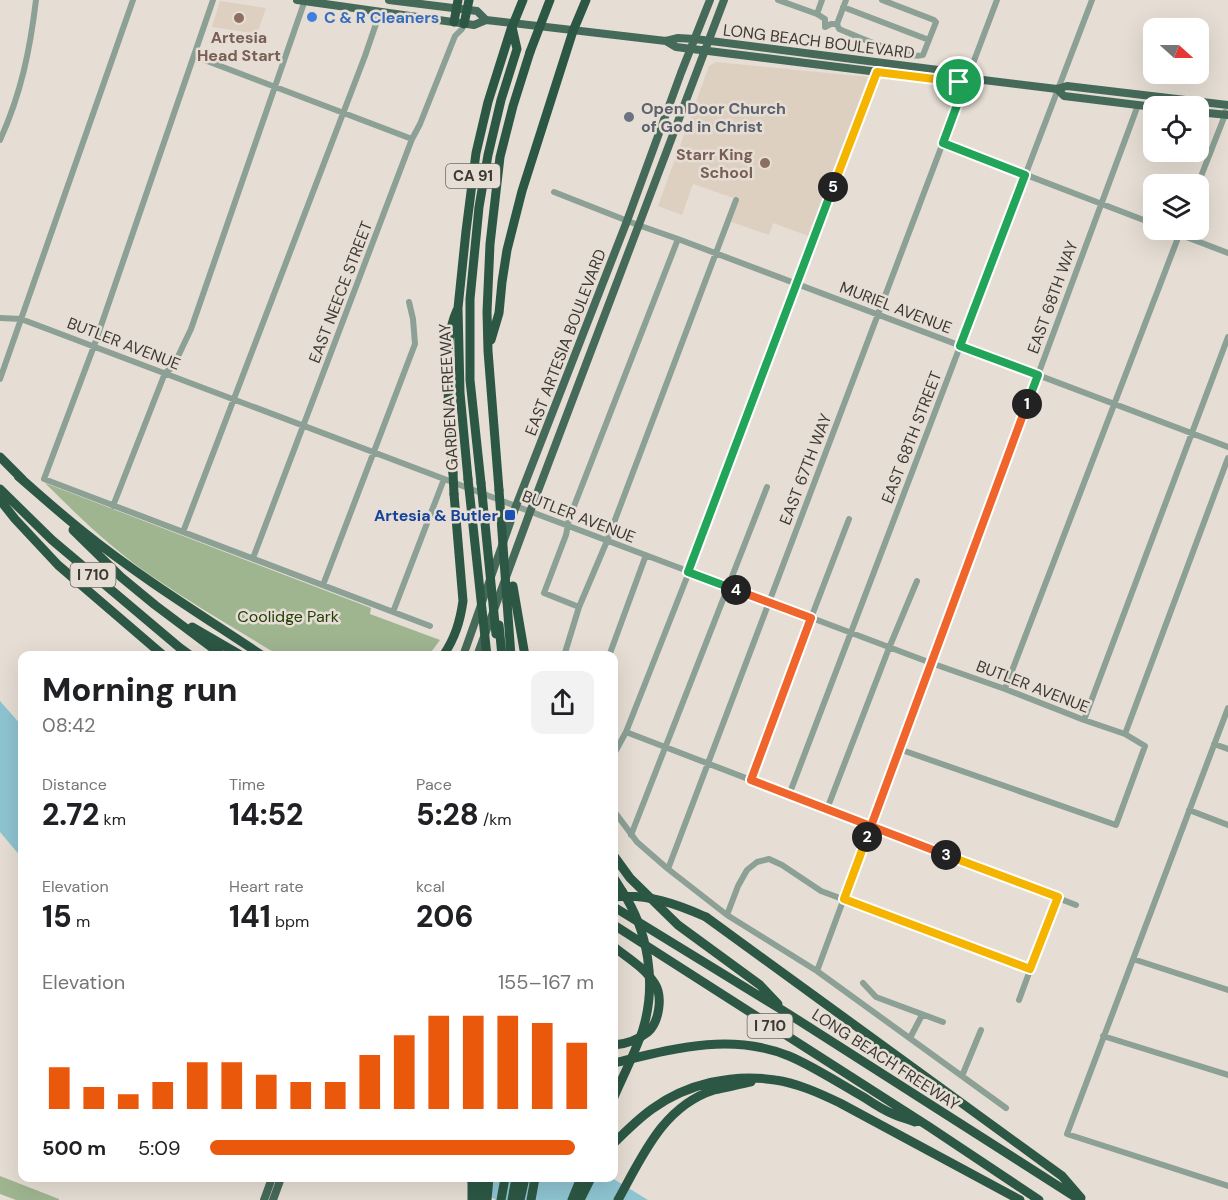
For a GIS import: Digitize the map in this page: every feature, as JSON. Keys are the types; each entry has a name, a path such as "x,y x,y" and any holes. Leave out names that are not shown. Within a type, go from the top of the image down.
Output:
{"highway":[{"name":"GARDENA FREEWAY","path":"486,651 460,393 458,308 476,153 488,102 523,0"},
{"name":"CA 91","path":"511,651 488,351 490,244 500,157 530,52 550,0"},
{"path":"488,351 499,313 507,250 522,191 573,31 586,0"},
{"path":"459,23 463,4"},
{"path":"500,651 499,624 470,380 470,299 478,207 501,100 518,49 512,27"},
{"path":"497,185 484,201 475,278 475,372 499,651"},
{"path":"446,651 456,632 463,601 450,439 448,344 452,322 458,308"},
{"name":"I 710","path":"0,457 121,577 216,651"},
{"path":"18,476 85,533 137,572 256,651"},
{"name":"I 710","path":"0,489 52,540 184,651"},
{"path":"0,500 58,565 159,651"},
{"path":"503,540 524,651"},
{"path":"155,605 233,651"},
{"path":"241,641 261,651"},
{"path":"618,862 630,878 678,925 760,985 787,1013"},
{"path":"618,884 630,903 642,932 649,964 650,998 643,1030 618,1088"},
{"path":"618,897 639,896 660,900 683,906 706,917 1062,1176 1082,1200"},
{"name":"LONG BEACH FREEWAY","path":"618,909 787,1013 1082,1200"},
{"name":"LONG BEACH FREEWAY","path":"618,928 928,1126 1039,1200"},
{"path":"618,950 639,965 656,985 659,1003 655,1020 648,1032 628,1043 618,1044"},
{"path":"618,1062 705,1044 760,1047 789,1056 891,1114 928,1126"},
{"path":"618,1139 659,1104 693,1088 717,1081 742,1078 776,1080 816,1092 1020,1200"},
{"path":"618,1200 651,1141 665,1122 682,1107 713,1091 765,1079"},
{"path":"472,1182 472,1200"},
{"path":"478,1200 481,1182"},
{"path":"487,1200 489,1182"},
{"path":"501,1200 504,1182"},
{"path":"512,1200 515,1182"},
{"path":"523,1200 525,1182"},
{"path":"531,1200 534,1182"},
{"path":"572,1200 579,1182"},
{"path":"585,1200 586,1182"},
{"path":"580,1200 589,1182"}],"main road":[{"name":"LONG BEACH BOULEVARD","path":"302,0 474,25 486,20 666,41 678,38 695,39 962,73 967,78"},
{"name":"LONG BEACH BOULEVARD","path":"389,0 463,4 477,11 486,20"},
{"name":"EAST ARTESIA BOULEVARD","path":"465,651 516,506 710,0"},
{"name":"EAST ARTESIA BOULEVARD","path":"479,651 724,0"},
{"name":"LONG BEACH BOULEVARD","path":"666,41 676,47 959,82 967,78 1226,105"},
{"name":"LONG BEACH BOULEVARD","path":"1057,89 1064,96 1143,106"},
{"path":"1209,113 1226,115"},
{"path":"264,1200 271,1182"},
{"path":"273,1200 280,1182"}],"street":[{"path":"0,140 21,85 36,0"},
{"path":"0,379 133,0"},
{"path":"213,0 94,346 44,479 430,626"},
{"path":"113,506 165,373 172,367 191,329 275,87 302,0"},
{"path":"778,0 817,14 825,19 825,27 837,24"},
{"path":"817,14 822,0"},
{"path":"846,0 837,24 839,29 904,54 918,57 923,55 936,21 882,0"},
{"name":"EAST 67TH WAY","path":"668,870 997,0"},
{"name":"EAST 68TH STREET","path":"789,795 1092,0"},
{"path":"843,7 929,40"},
{"path":"183,532 380,12"},
{"name":"EAST NEECE STREET","path":"253,558 412,139 455,36 462,29 459,23"},
{"path":"194,56 412,139"},
{"path":"618,747 626,732 688,572 877,72"},
{"name":"EAST 68TH WAY","path":"817,971 1138,105"},
{"path":"1202,174 1226,115 1226,105"},
{"path":"943,143 1143,220"},
{"name":"MURIEL AVENUE","path":"554,192 1228,447"},
{"path":"566,651 579,607 607,541 736,200"},
{"path":"579,607 544,593 566,535 567,526 678,239"},
{"path":"1005,689 1177,240"},
{"path":"1198,240 1228,253"},
{"path":"323,585 415,345 415,330 409,302"},
{"name":"BUTLER AVENUE","path":"0,318 21,319 94,346 889,648 1125,734 1145,746 1116,825 899,749"},
{"path":"1084,720 1228,337"},
{"path":"1125,734 1228,458"},
{"path":"393,612 444,479"},
{"path":"632,835 767,487"},
{"path":"751,780 849,519"},
{"path":"611,651 646,555"},
{"path":"827,809 917,581"},
{"path":"1228,708 1067,1134 1228,1186"},
{"path":"626,732 1076,904"},
{"path":"1214,744 1228,749"},
{"path":"1189,810 1228,825"},
{"path":"618,816 632,835 668,870 727,915 817,971 1005,1108"},
{"path":"727,915 747,870 757,862 769,860 782,864 821,891 1030,969"},
{"path":"1019,999 1058,897"},
{"path":"1133,959 1228,990"},
{"path":"863,983 876,997 942,1022"},
{"path":"910,1038 922,1015"},
{"path":"962,1076 981,1030"},
{"path":"1103,1036 1228,1076"}],"shaded area":[{"name":"Artesia Head Start","path":"220,1 266,8 257,34 212,27"},
{"path":"716,62 868,77 811,237 773,223 769,235 731,222 739,200 693,184 682,215 658,206 709,66"}],"green space":[{"name":"Coolidge Park","path":"45,483 371,608 370,614 440,640 432,651 272,651 138,567"},
{"path":"0,1176 59,1200 16,1200 0,1194"}],"water":[{"path":"0,701 18,721 18,853 0,832"},
{"path":"466,1182 618,1182 648,1200 496,1200"}],"place":[{"name":"C & R Cleaners","path":"312,17"},
{"name":"Artesia Head Start","path":"239,18"},
{"name":"Open Door Church of God in Christ","path":"629,117"},
{"name":"Starr King School","path":"765,163"},
{"name":"Artesia & Butler","path":"510,515"}],"route":[{"path":"959,82 877,72 688,572 811,618 751,780 870,826 1058,897 1030,969 844,899 870,826 1038,375 960,346 1025,175 943,143 967,78 959,82"}]}
